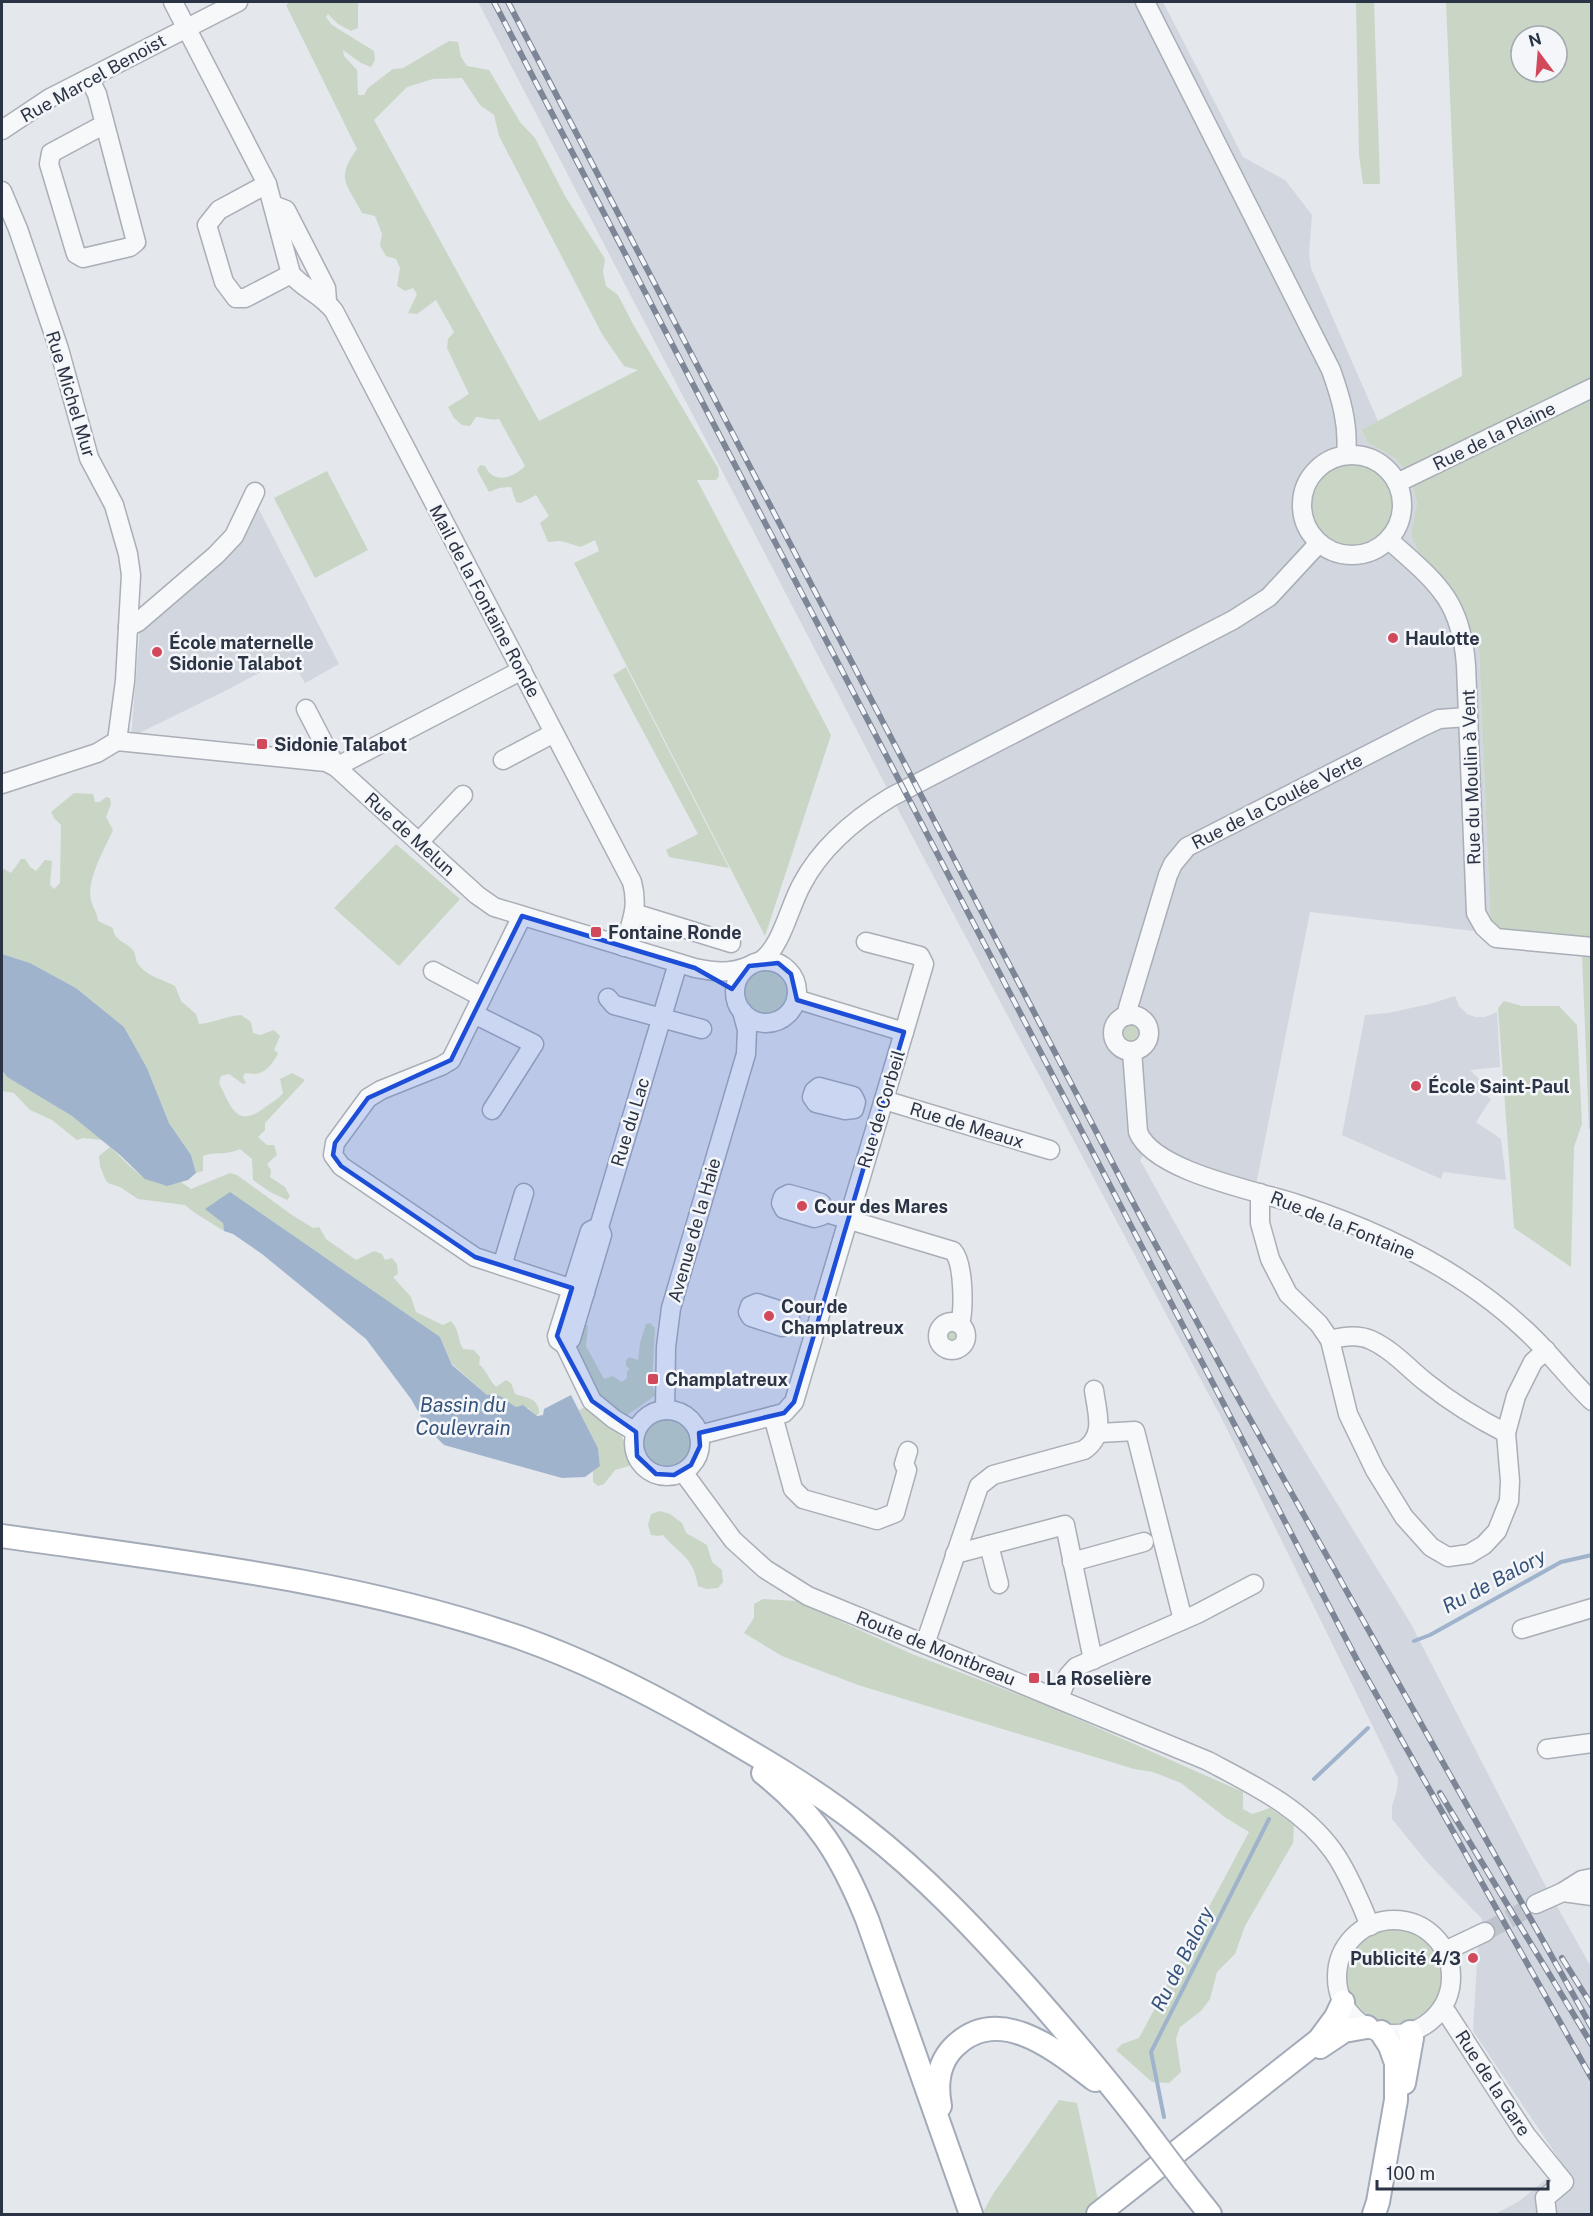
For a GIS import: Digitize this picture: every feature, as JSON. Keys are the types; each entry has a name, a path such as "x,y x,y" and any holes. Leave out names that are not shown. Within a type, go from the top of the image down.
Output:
{"main road":[{"path":"2,1536 291,1580 377,1598 454,1618 523,1639 625,1682 688,1716 770,1762 855,1822 925,1882 993,1949 1119,2095 1209,2213"},
{"path":"688,1716 766,1775 814,1822 838,1854 867,1919 971,2214"},
{"path":"1098,2214 1318,2040 1335,2018 1343,2002"},
{"path":"979,2214 972,2202 941,2112 936,2090 940,2069 949,2052 961,2040 983,2029 1023,2034 1053,2049 1098,2083 1119,2095"},
{"path":"1106,2214 1324,2043 1344,2031 1374,2030 1390,2046 1396,2063 1395,2100 1374,2214"},
{"path":"1383,2214 1412,2038 1410,2032"}],"street":[{"path":"173,2 267,184 291,274 245,298 236,298 224,282 207,225 219,210 267,184"},
{"name":"Rue Marcel Benoist","path":"2,130 50,98 238,2"},
{"path":"1145,2 1331,370 1342,401 1347,432 1346,455"},
{"path":"89,78 97,94 105,124 136,242 130,247 83,258 76,254 49,164 51,153 105,124"},
{"name":"Rue Michel Mur","path":"2,191 18,229 59,349 89,458 114,506 128,554 131,575 125,681 117,741"},
{"path":"273,205 286,210 326,288 327,301"},
{"name":"Mail de la Fontaine Ronde","path":"291,274 297,281 327,301 334,311 632,882 636,898 624,947"},
{"name":"Rue de la Plaine","path":"1397,483 1592,388"},
{"path":"1346,455 1362,456 1376,461 1388,470 1397,483 1402,496 1402,511 1398,525 1389,540 1378,548 1364,554 1348,555 1332,552 1308,531 1303,515 1302,499 1307,483 1317,470 1330,460 1346,455"},
{"path":"128,627 138,622 234,536 255,492"},
{"name":"Rue du Moulin à Vent","path":"1389,540 1437,583 1450,601 1459,621 1464,645 1476,913 1484,927 1496,938 1592,946"},
{"path":"802,883 786,933 785,947 796,990 787,1014 771,1022 756,1021 740,1008 736,996 738,979 773,950 802,883 834,840 869,811 891,797 1233,620 1269,597 1319,543"},
{"path":"306,709 336,767 522,670"},
{"name":"Rue de la Coulée Verte","path":"1132,1051 1118,1046 1113,1036 1115,1025 1127,1016 1168,875 1173,864 1187,847 1439,719 1468,717"},
{"path":"503,760 554,733"},
{"path":"2,784 97,753 117,741"},
{"name":"Rue de Melun","path":"117,741 326,762 336,767 477,895 494,907 686,966 721,973 734,972 755,964"},
{"path":"419,842 463,795"},
{"path":"634,913 731,943"},
{"path":"522,916 451,1060 381,1090 368,1098 335,1143 333,1155 340,1166 475,1257 579,1291"},
{"path":"866,942 920,956 924,964 904,1032"},
{"path":"755,964 778,963 791,974 796,990"},
{"name":"Rue de Melun","path":"686,966 726,985 740,1008"},
{"name":"Rue du Lac","path":"636,1432 614,1419 592,1401 565,1344 571,1339 579,1291 602,1235 599,1227 661,1018 686,966"},
{"path":"433,971 482,997"},
{"name":"Rue de Corbeil","path":"699,1435 784,1413 794,1402 904,1032 796,990"},
{"path":"608,998 614,1005 702,1029"},
{"name":"Avenue de la Haie","path":"665,1410 666,1347 671,1308 746,1054 747,1030 740,1008"},
{"path":"474,1014 534,1044 492,1110"},
{"path":"1127,1016 1143,1020 1149,1029 1144,1046 1132,1051"},
{"name":"Avenue de la Haie","path":"746,1054 771,1022"},
{"name":"Rue de la Fontaine","path":"1132,1051 1138,1132 1146,1145 1177,1165 1219,1181 1332,1217 1440,1266 1504,1311 1546,1350 1592,1401"},
{"name":"Rue de Meaux","path":"855,1106 882,1106 1050,1150"},
{"path":"502,1266 524,1193"},
{"path":"1260,1193 1260,1223 1270,1259 1288,1294 1319,1323 1330,1340 1348,1414 1375,1470 1404,1517 1431,1547 1448,1557 1469,1554 1484,1545 1497,1531 1509,1501 1510,1481 1506,1433 1516,1396 1533,1362 1546,1350"},
{"path":"823,1212 953,1251 960,1262 962,1315 960,1324"},
{"path":"789,1320 816,1328"},
{"path":"1330,1340 1345,1335 1369,1339 1386,1348 1470,1414 1506,1433"},
{"path":"925,1644 979,1486 993,1475 1084,1450 1095,1443 1099,1433 1094,1390"},
{"path":"665,1410 683,1414 696,1427 700,1446 697,1456 683,1472 665,1476 648,1470 634,1449 639,1425 651,1414 665,1410"},
{"path":"773,1416 793,1489 803,1499 878,1520 884,1519 895,1513 907,1470 906,1458"},
{"path":"1099,1433 1135,1431 1183,1620"},
{"name":"Route de Montbreau","path":"683,1472 734,1540 765,1569 808,1596 1208,1761 1271,1795 1309,1823 1334,1852 1370,1926"},
{"path":"956,1554 1065,1525 1093,1660"},
{"path":"1072,1562 1144,1542"},
{"path":"989,1545 999,1584"},
{"path":"1059,1698 1068,1676 1076,1667 1183,1620 1254,1584"},
{"path":"1522,1629 1592,1608"},
{"path":"1547,1749 1592,1743"},
{"path":"1536,1904 1563,1892 1582,1880 1592,1878"},
{"path":"1563,1892 1592,1896"},
{"path":"1387,1920 1405,1921 1421,1927 1435,1937 1445,1951 1452,1980 1449,1995 1434,2019 1423,2027 1396,2034 1374,2030 1353,2016 1343,2002 1338,1984 1338,1966 1344,1950 1355,1935 1370,1926 1387,1920"},
{"path":"1445,1951 1485,1932"},
{"name":"Rue de la Gare","path":"1442,2008 1448,2013 1526,2135 1564,2182 1545,2198 1547,2214"}],"highlighted area":[{"path":"522,916 695,968 732,989 749,966 778,963 791,974 797,1000 904,1032 794,1402 784,1413 699,1433 700,1446 691,1465 674,1475 656,1474 637,1456 636,1432 592,1401 557,1336 572,1288 475,1257 341,1166 333,1155 335,1143 368,1098 451,1060"}],"shaded area":[{"path":"478,2 1163,2 1243,157 1285,180 1312,215 1309,254 1311,268 1378,421 1361,431 1367,442 1396,459 1408,474 1417,502 1411,536 1421,558 1479,650 1491,933 1310,912 1256,1185 1201,1168 1152,1142 1140,1160 1271,1396 1411,1624 1544,1883 1591,1967 1591,2214 1495,2214 1518,2202 1550,2176 1561,2162 1473,2031 1478,1945 1491,1937 1481,1918 1427,1862 1392,1819 1392,1806 1398,1778 1225,1425 901,815"},
{"path":"256,504 339,664 305,683 289,657 131,737 140,629"},
{"name":"École Saint-Paul","path":"1455,996 1459,1006 1467,1014 1485,1017 1497,1012 1500,1067 1470,1070 1483,1083 1478,1089 1491,1099 1476,1122 1501,1139 1506,1180 1443,1172 1441,1179 1342,1135 1365,1015 1388,1013"}],"green space":[{"path":"290,2 358,2 358,28 351,31 338,24 328,14 326,17 332,25 374,51 375,60 371,67 343,50 344,56 357,70 358,95 364,95 368,88 393,69 403,68 449,41 458,42 461,57 467,66 489,70 520,122 535,138 565,196 605,259 603,272 606,286 618,295 718,468 719,476 716,480 697,480 831,735 765,936 574,563 599,551 595,540 581,547 561,541 548,542 540,523 549,516 536,495 521,503 516,502 511,487 489,492 477,470 480,465 485,466 493,476 504,478 515,474 525,466 499,419 476,417 470,426 462,425 454,418 448,407 469,394 447,348 448,339 454,332 436,300 417,314 408,313 417,294 413,288 405,291 397,286 400,268 396,259 386,256 380,246 382,234 375,216 362,213 348,188 346,168 357,149 286,5","holes":["462,78 480,105 494,115 499,136 602,334 624,366 638,370 539,421 374,120 407,87 433,79"]},
{"path":"1356,2 1374,2 1380,184 1363,184 1359,155"},
{"path":"1446,2 1591,2 1591,937 1491,933 1479,650 1471,642 1421,558 1411,536 1417,502 1408,474 1396,459 1367,442 1361,430 1462,376"},
{"path":"1353,463 1377,470 1389,482 1396,506 1389,530 1377,542 1353,549 1329,542 1317,530 1310,506 1317,482 1329,470"},
{"path":"327,471 368,550 315,578 274,498"},
{"path":"626,667 729,868 669,857 666,850 698,834 613,675"},
{"path":"74,793 93,794 95,802 100,802 106,797 110,798 111,804 106,817 113,830 96,866 90,895 98,921 113,928 117,938 133,950 141,968 175,986 181,1001 196,1014 199,1024 241,1015 251,1022 253,1033 260,1035 274,1030 280,1036 274,1050 278,1053 272,1063 259,1073 245,1073 243,1077 246,1083 243,1084 229,1074 221,1076 219,1083 235,1112 247,1116 264,1108 283,1093 280,1079 292,1073 305,1080 265,1123 265,1130 258,1137 267,1145 274,1145 277,1155 267,1164 271,1170 270,1177 285,1187 290,1196 287,1200 253,1180 252,1159 240,1149 203,1156 203,1171 196,1173 191,1155 169,1123 147,1068 124,1027 76,988 30,963 2,954 2,868 11,873 21,859 25,859 36,871 45,860 52,861 50,885 54,889 60,883 61,825 51,812"},
{"path":"396,844 460,899 399,966 334,908"},
{"path":"1582,953 1592,954 1592,1129 1589,1129"},
{"path":"761,965 771,965 784,972 791,985 791,995 784,1008 771,1015 761,1015 752,1011 745,1004 741,995 741,985 745,976 752,969"},
{"path":"1504,1001 1522,1006 1559,1006 1577,1025 1582,1124 1574,1147 1571,1267 1514,1228 1498,1008"},
{"path":"1131,1023 1138,1026 1141,1033 1138,1040 1131,1043 1124,1040 1121,1033 1124,1026"},
{"path":"2,1070 7,1077 72,1116 102,1140 83,1138 77,1140 52,1120 30,1110 14,1093 2,1091"},
{"path":"110,1147 141,1175 159,1183 181,1182 191,1189 230,1173 237,1175 292,1215 313,1228 319,1227 326,1239 356,1260 374,1251 382,1254 385,1260 392,1258 397,1264 398,1274 393,1277 411,1297 416,1312 443,1325 451,1321 456,1328 463,1349 474,1350 480,1357 479,1364 496,1387 506,1380 511,1383 515,1394 535,1401 539,1413 536,1416 528,1408 516,1407 487,1395 452,1364 440,1337 223,1223 224,1231 185,1205 138,1199 120,1187 108,1183 100,1166 99,1156"},
{"path":"650,1323 655,1328 652,1384 656,1395 626,1416 622,1438 632,1461 629,1466 615,1470 604,1484 598,1486 593,1482 593,1471 600,1466 598,1448 579,1410 592,1404 578,1352 577,1338 585,1324 588,1326 586,1346 604,1379 613,1376 622,1382 627,1378 627,1371 630,1369 626,1366 626,1360 629,1357 638,1360 646,1324"},
{"path":"952,1327 958,1330 961,1336 958,1342 952,1345 946,1342 943,1336 946,1330"},
{"path":"662,1417 672,1417 685,1424 692,1437 692,1447 685,1460 672,1467 662,1467 653,1463 646,1456 642,1447 642,1437 646,1428 653,1421"},
{"path":"660,1511 670,1514 682,1523 686,1533 707,1545 712,1562 722,1570 723,1582 718,1588 707,1589 698,1586 693,1568 685,1557 663,1535 651,1535 648,1525 651,1514"},
{"path":"763,1599 796,1601 912,1654 1048,1706 1243,1792 1243,1809 1252,1814 1270,1808 1294,1825 1293,1843 1245,1926 1235,1954 1217,1972 1210,1999 1201,2011 1180,2027 1176,2039 1181,2072 1169,2083 1152,2082 1116,2050 1122,2044 1139,2038 1249,1832 1226,1818 1181,1783 1153,1772 1134,1769 858,1685 782,1656 744,1633 754,1618 754,1604"},
{"path":"1394,1926 1413,1930 1429,1941 1440,1957 1444,1976 1440,1995 1429,2011 1413,2022 1394,2026 1375,2022 1359,2011 1348,1995 1344,1976 1348,1957 1359,1941 1375,1930"},
{"path":"1059,2100 1077,2103 1101,2214 982,2214 993,2194"}],"water":[{"path":"2,954 30,963 76,988 124,1027 147,1068 169,1123 191,1155 196,1173 188,1180 167,1186 145,1179 120,1155 72,1116 7,1077 2,1070"},
{"name":"Bassin du Coulevrain","path":"230,1192 440,1337 452,1365 487,1395 500,1396 516,1407 523,1405 537,1416 543,1415 544,1409 571,1395 598,1448 600,1466 585,1477 562,1478 444,1445 428,1429 411,1399 366,1339 262,1254 233,1234 224,1231 223,1223 205,1209"}],"waterway":[{"name":"Ru de Balory","path":"1414,1641 1430,1635 1561,1562 1592,1555"},
{"name":"Ru de Balory","path":"1314,1779 1368,1728"},
{"name":"Ru de Balory","path":"1164,2117 1151,2052 1269,1819"}],"tunnel":[{"path":"1485,1932 1536,1904"}],"railway":[{"path":"494,2 1358,1662 1592,2079"},
{"path":"508,2 1137,1210 1232,1387 1592,2028"},
{"path":"1440,1793 1592,2045"},
{"path":"1562,1958 1592,2006"}],"place":[{"name":"Haulotte","path":"1393,638"},
{"name":"École maternelle Sidonie Talabot","path":"157,652"},
{"name":"Sidonie Talabot","path":"262,744"},
{"name":"Fontaine Ronde","path":"596,932"},
{"name":"École Saint-Paul","path":"1416,1086"},
{"name":"Cour des Mares","path":"802,1206"},
{"name":"Cour de Champlatreux","path":"769,1316"},
{"name":"Champlatreux","path":"653,1379"},
{"name":"La Roselière","path":"1034,1678"},
{"name":"Publicité 4/3","path":"1473,1958"}]}
